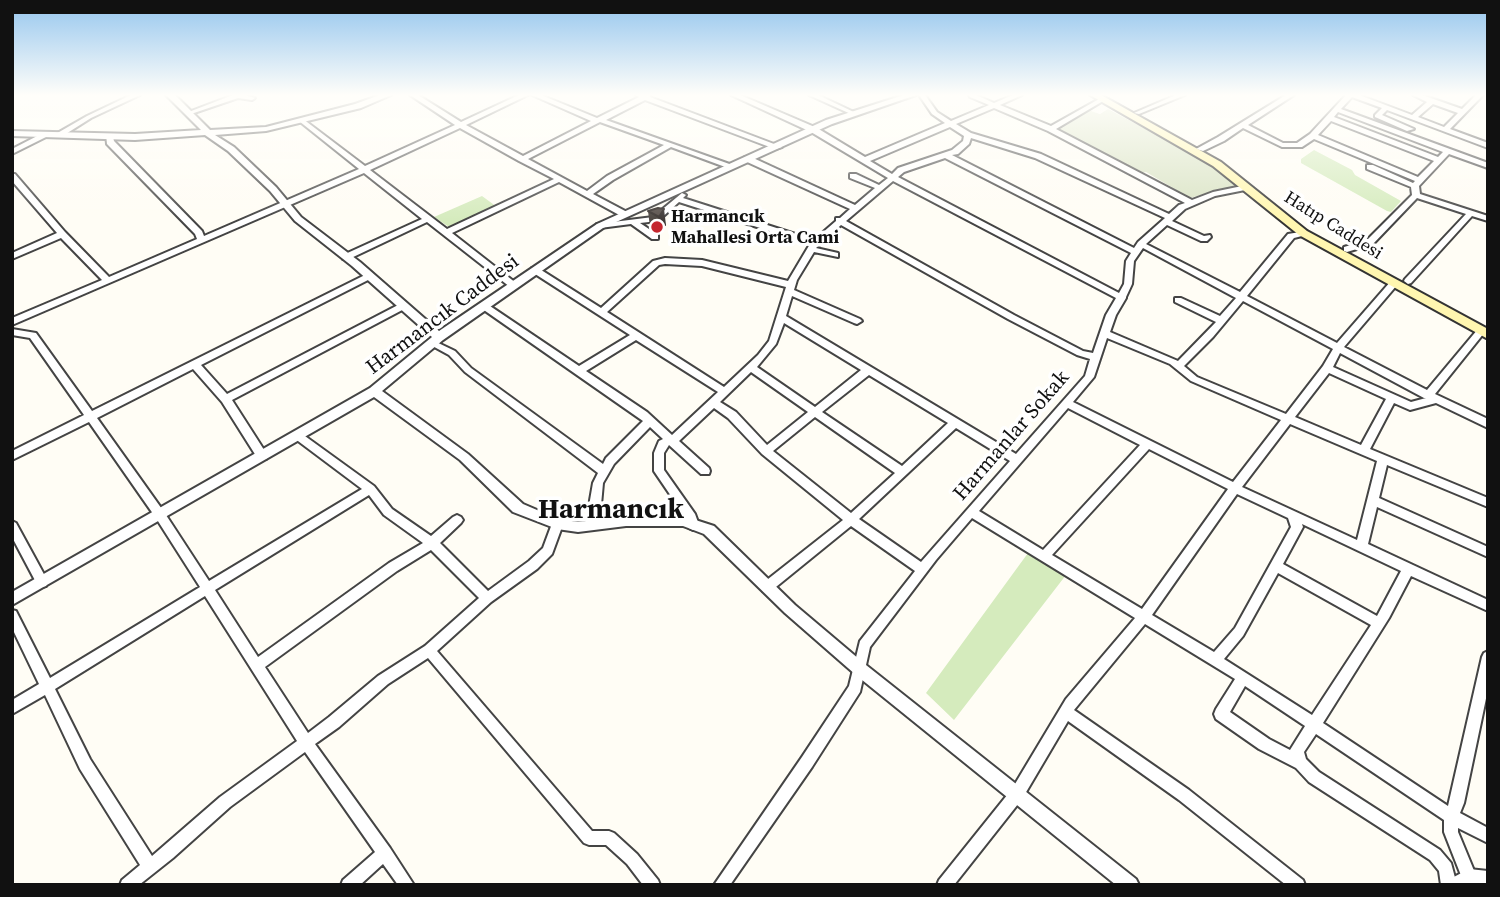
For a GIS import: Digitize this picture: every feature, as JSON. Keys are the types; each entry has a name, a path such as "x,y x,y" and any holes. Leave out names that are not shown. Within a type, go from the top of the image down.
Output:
{"main road":[{"name":"Hatıp Caddesi","path":"1170,137 1217,164 1273,212 1303,233 1486,331"},
{"name":"Hatıp Caddesi","path":"1179,137 1240,172 1307,228 1408,281 1486,331"}],"street":[{"path":"12,152 46,137"},
{"path":"109,137 110,142 199,233 202,240"},
{"path":"213,137 231,149 273,189 298,219 403,306 468,370 604,471"},
{"path":"323,137 513,285"},
{"path":"12,322 366,169 432,137"},
{"path":"482,137 588,194 655,237"},
{"path":"522,159 566,137"},
{"path":"647,137 731,166"},
{"path":"751,137 778,147"},
{"name":"Harmancık Caddesi","path":"12,599 374,391 435,340 600,226 628,218 688,184 799,137"},
{"path":"825,137 892,177 1122,298"},
{"path":"864,160 922,137"},
{"path":"693,524 659,471 659,453 663,444 713,402 773,342 790,288 813,246 839,220 901,170 946,155 960,147 967,137"},
{"path":"974,137 1038,156 1204,239 1206,237"},
{"path":"1066,137 1192,203"},
{"path":"1200,149 1222,137"},
{"path":"1266,137 1282,145 1299,145 1312,137"},
{"path":"1315,137 1488,219"},
{"path":"1379,137 1439,160"},
{"path":"1410,137 1488,166"},
{"path":"1463,137 1488,146"},
{"path":"588,194 602,183 670,145"},
{"path":"1347,249 1370,242 1448,151"},
{"path":"946,155 1242,298 1488,425"},
{"path":"748,159 854,208"},
{"path":"1370,167 1417,187"},
{"path":"12,176 62,234 108,281"},
{"path":"853,176 878,187"},
{"path":"446,233 559,179"},
{"path":"628,218 655,219 679,199 688,184"},
{"path":"1138,248 1182,207 1213,194 1247,187"},
{"path":"679,199 835,255"},
{"path":"1408,281 1471,213"},
{"path":"346,257 428,219"},
{"path":"839,220 1011,317 1080,353 1097,358"},
{"path":"1178,366 1222,321 1292,236 1303,233"},
{"path":"12,256 62,234"},
{"name":"Harmanlar Sokak","path":"720,885 807,762 855,688 861,670 864,645 971,512 1089,377 1111,315 1128,284 1130,261 1138,248"},
{"path":"602,312 656,263 665,261 702,263 790,288 858,321"},
{"path":"535,270 723,391"},
{"path":"12,456 369,276"},
{"path":"944,885 1017,794 1066,712 1144,616 1235,488 1327,368 1339,347 1394,283"},
{"path":"1178,300 1222,321"},
{"path":"226,399 403,306"},
{"path":"484,306 650,421 705,471"},
{"path":"781,317 1017,460"},
{"path":"1327,368 1410,406 1432,397 1486,331"},
{"path":"12,332 33,335 160,515 305,741 407,885"},
{"path":"1105,334 1178,366 1194,379 1488,503"},
{"path":"579,371 637,335"},
{"path":"194,363 226,399 262,456"},
{"path":"750,367 902,471"},
{"path":"766,451 869,369"},
{"path":"374,391 464,457 518,508 557,524 578,527 608,523 684,522 709,530 766,587 861,670 1130,885"},
{"path":"1363,451 1392,398"},
{"path":"713,402 732,415 766,451 851,520 923,570"},
{"path":"1066,403 1293,516 1488,606"},
{"path":"608,523 595,506 598,483 610,461 650,421"},
{"path":"766,587 851,520 956,422"},
{"path":"298,435 370,489 388,512 432,543 487,598"},
{"path":"1044,556 1147,444"},
{"path":"1362,548 1383,459"},
{"path":"12,708 370,489"},
{"path":"1373,500 1488,552"},
{"path":"971,512 1243,677 1451,816 1488,836"},
{"path":"1215,660 1239,632 1276,566 1297,527 1293,516"},
{"path":"256,666 393,567 432,543 457,520"},
{"path":"127,885 226,802 334,722 383,680 429,650 487,598 548,551 557,524"},
{"path":"12,526 42,582"},
{"path":"1276,566 1379,623"},
{"path":"1301,763 1297,751 1379,623 1408,570"},
{"path":"12,615 85,764 149,866"},
{"path":"429,650 589,838 609,838 632,859 653,885"},
{"path":"1471,881 1451,832 1451,816 1457,803 1488,657"},
{"path":"1243,677 1221,714 1264,744 1301,763 1314,777 1434,855 1446,868 1449,885"},
{"path":"1066,712 1184,795 1298,885"},
{"path":"348,885 385,853"}],"green space":[{"path":"1071,137 1160,137 1217,167 1237,185 1190,198 1146,172 1141,173"},
{"path":"1314,150 1401,201 1391,212 1387,211 1301,163 1301,159"},
{"path":"482,196 497,207 452,229 434,217"},
{"path":"1028,553 1066,575 954,720 926,693"}],"building":[{"path":"664,209 659,217 648,211"}],"place":[{"name":"Harmancık Mahallesi Orta Cami","path":"657,227"}],"district":[{"name":"Harmancık","path":"611,511"}]}
